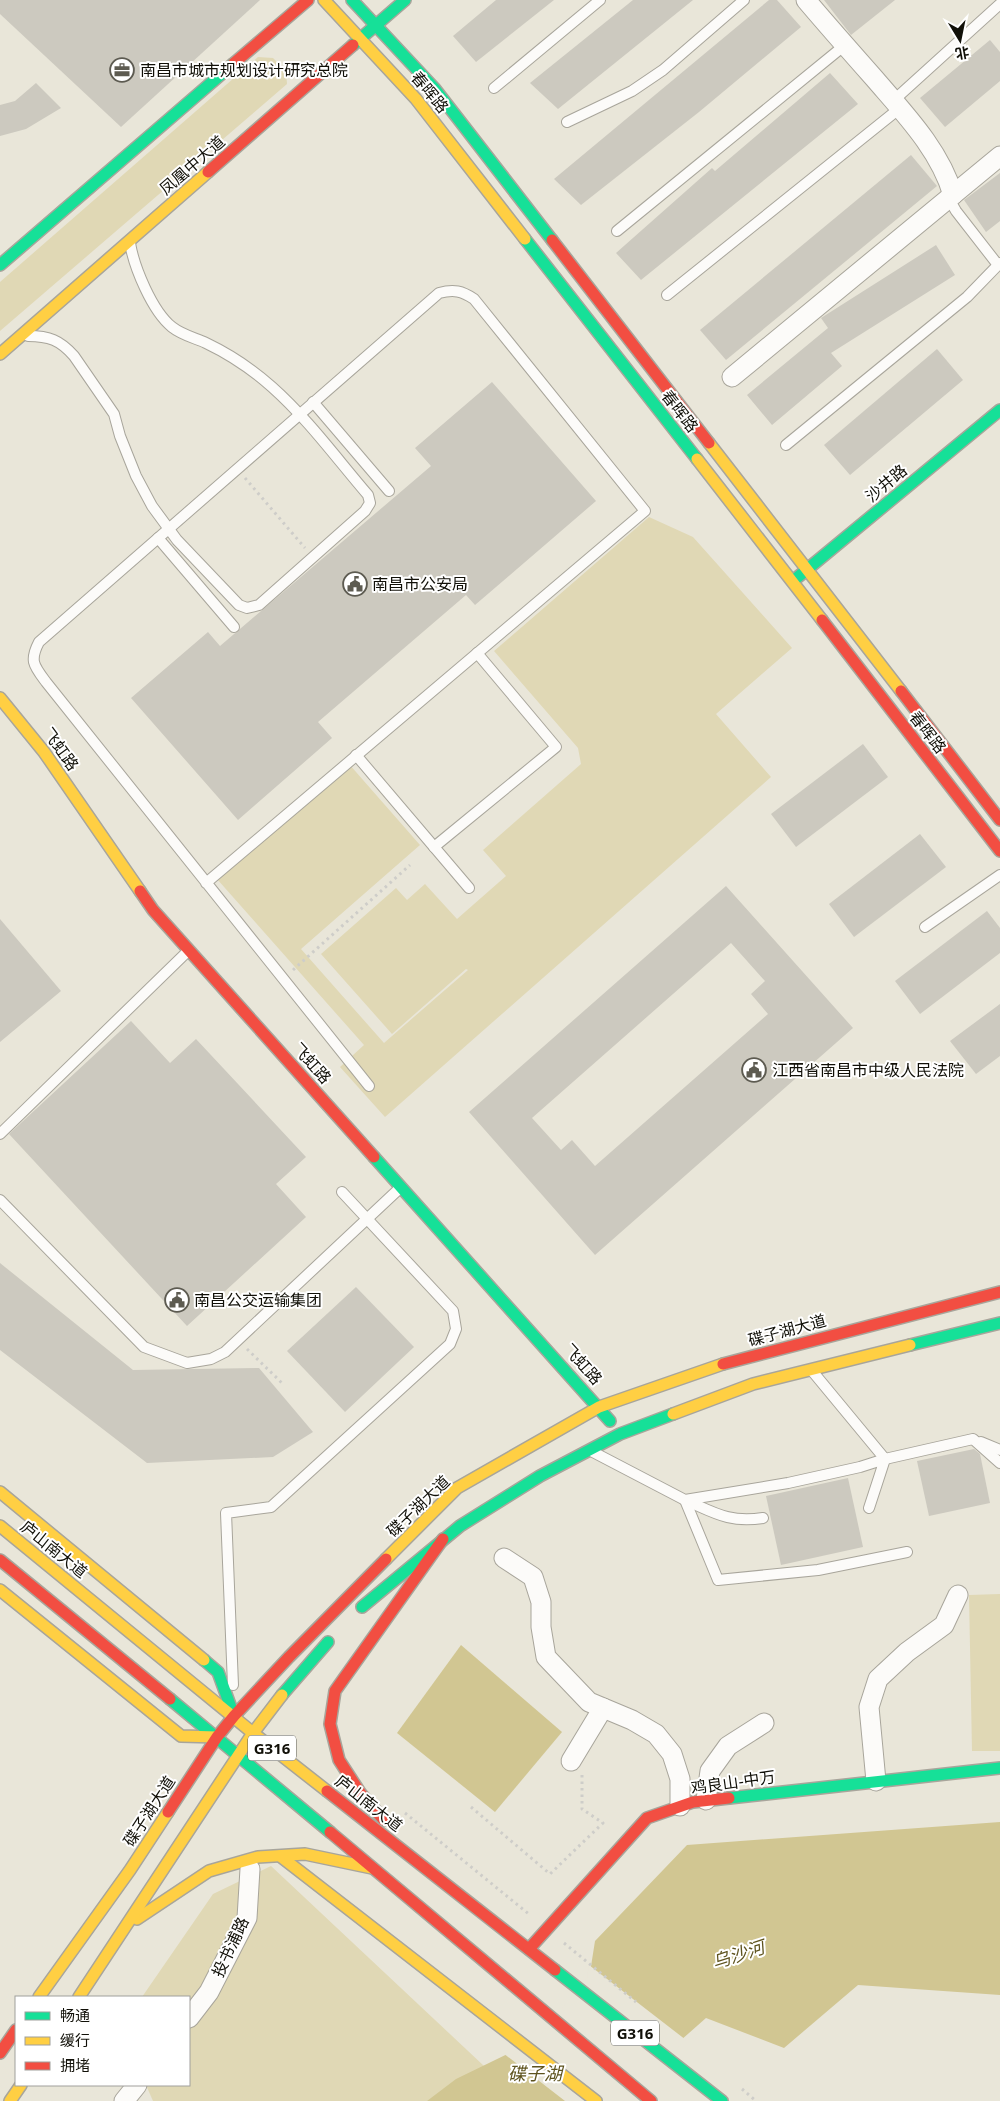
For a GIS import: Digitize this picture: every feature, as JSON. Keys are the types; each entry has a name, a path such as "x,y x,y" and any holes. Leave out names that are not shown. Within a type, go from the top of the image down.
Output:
{"main road":[{"path":"0,265 308,0"},
{"name":"春晖路","path":"324,0 416,99 793,582 1000,851"},
{"name":"春晖路","path":"352,0 435,88 1000,820"},
{"name":"凤凰中大道","path":"0,354 405,0"},
{"name":"沙井路","path":"793,582 1000,410"},
{"name":"飞虹路","path":"0,698 44,752 153,910 599,1407 620,1434"},
{"name":"碟子湖大道","path":"40,1996 130,1870 218,1737 234,1716 289,1657 457,1488 599,1407 719,1365 1000,1292"},
{"path":"357,1612 369,1598 460,1526 540,1476 620,1434 753,1384 1000,1323"},
{"path":"0,1492 218,1672 234,1716"},
{"name":"庐山南大道","path":"0,1526 253,1733 722,2101"},
{"path":"436,1876 360,1794 339,1760 330,1724 336,1691 352,1664 443,1539"},
{"name":"G316","path":"0,1560 218,1737 650,2101"},
{"path":"0,1590 181,1736 218,1737"},
{"path":"80,1996 253,1733 293,1680 338,1632"},
{"name":"鸡良山-中万","path":"529,1949 647,1818 680,1806 706,1800 1000,1768"},
{"path":"126,1927 209,1871 258,1857 305,1854 372,1868"},
{"path":"280,1856 596,2101"},
{"path":"0,2054 15,2032"},
{"path":"10,2101 20,2086"}],"street":[{"path":"806,0 897,105 940,163 953,195"},
{"path":"732,377 1000,156"},
{"path":"504,1558 533,1577 542,1602 541,1627 546,1657 590,1702 632,1720 656,1734 672,1754 680,1779 680,1806"},
{"path":"876,1782 869,1707 878,1679 907,1652 944,1626 958,1595"},
{"path":"576,1766 603,1708"},
{"path":"706,1800 710,1771 728,1746 764,1723"},
{"name":"投书浦路","path":"190,2017 209,1992 247,1918 250,1869"},
{"path":"124,2101 136,2086"}],"lane":[{"path":"494,88 600,0"},
{"path":"567,122 632,91 663,70 744,0"},
{"path":"668,295 897,105 1000,4"},
{"path":"617,231 845,45"},
{"path":"786,445 967,297 999,264 956,211 952,204 953,195"},
{"path":"20,336 47,336 67,348 114,414 120,436 136,476 152,506 168,528 177,540 239,605 247,608 259,605 365,511 370,503 368,495 302,418 254,372 207,344 171,326 160,313 147,291 132,257 130,240"},
{"path":"206,882 645,511 474,299 462,292 451,290 439,293 313,402 302,418 237,468 39,642 33,654 34,665 206,882 283,979 369,1086"},
{"path":"313,402 389,492"},
{"path":"158,538 234,626"},
{"path":"434,847 556,747 477,652"},
{"path":"356,755 469,888"},
{"path":"925,927 1000,875"},
{"path":"0,1134 189,950"},
{"path":"0,1200 144,1347 187,1363 211,1359 225,1352 402,1186"},
{"path":"234,1716 226,1513 271,1508 450,1344 456,1329 453,1311 342,1192"},
{"path":"811,1370 885,1458"},
{"path":"973,1439 1000,1457"},
{"path":"973,1439 1000,1463"},
{"path":"685,1500 788,1483 860,1467 885,1458 973,1439 1000,1452"},
{"path":"590,1450 685,1500 725,1518 747,1520 763,1518"},
{"path":"869,1508 885,1458"},
{"path":"685,1500 718,1580 818,1570 907,1552"}],"path":[{"path":"237,468 313,557"},
{"path":"283,979 410,865"},
{"path":"238,1340 284,1385"},
{"path":"471,1807 550,1874 603,1823 582,1809 576,1766"},
{"path":"400,1810 547,1929"}],"shaded area":[{"path":"258,57 273,58 286,71 287,84 0,331 0,282"},
{"path":"649,517 693,537 792,648 716,714 771,777 385,1117 340,1067 364,1045 217,879 349,764 420,845 301,949 384,1043 468,970 466,969 392,1034 321,954 396,888 407,900 425,884 457,919 506,876 483,850 581,764 578,748 494,651"},
{"path":"1000,1594 1000,1751 972,1751 969,1595"},
{"path":"271,1866 500,2081 485,2101 153,2101 146,2086 190,2086 190,1996 143,1996 213,1894"}],"water":[{"path":"461,1645 562,1732 495,1812 397,1733"},
{"path":"1000,1822 1000,1995 858,1985 784,2048 706,2018 612,2101 427,2101 456,2079 542,2037 589,1979 595,1941 687,1845"}],"pier":[{"path":"589,1965 686,2040 616,2101 565,2101 503,2053 540,2035 587,1978"}],"building":[{"name":"南昌市城市规划设计研究总院","path":"0,0 260,0 121,127 0,14"},
{"path":"496,0 554,0 476,62 453,36"},
{"path":"633,0 693,0 558,109 530,83"},
{"path":"769,0 777,0 801,27 699,112 581,205 554,179"},
{"path":"824,0 895,0 851,35"},
{"path":"990,40 1000,52 1000,81 945,127 920,98"},
{"path":"830,73 858,104 641,280 616,253 712,168 715,171"},
{"path":"36,83 61,108 26,129 0,136 0,105 15,101"},
{"path":"911,155 937,186 726,360 700,330"},
{"path":"1000,173 1000,221 986,232 964,200"},
{"path":"936,245 955,275 831,353 842,366 772,425 747,395 828,328 821,318"},
{"path":"937,349 963,380 850,475 824,445"},
{"path":"492,382 596,501 475,605 466,595 318,722 332,738 238,820 131,698 208,632 220,646 431,466 415,448"},
{"path":"863,744 888,777 796,847 771,814"},
{"path":"920,834 946,867 854,937 829,904"},
{"name":"江西省南昌市中级人民法院","path":"726,886 853,1028 595,1255 469,1112","holes":["731,943 765,981 751,994 768,1014 595,1166 572,1140 561,1150 532,1118"]},
{"path":"987,911 1000,928 1000,953 920,1014 895,981"},
{"path":"0,919 61,991 0,1042"},
{"path":"1000,1004 1000,1056 976,1074 950,1041"},
{"path":"131,1021 170,1063 196,1039 306,1157 276,1184 306,1217 187,1326 9,1134"},
{"path":"0,1263 133,1370 259,1368 313,1432 273,1457 147,1463 0,1350"},
{"path":"356,1287 414,1347 345,1412 287,1351"},
{"path":"974,1449 980,1454 990,1503 929,1516 917,1461"},
{"path":"848,1478 863,1547 781,1565 766,1496"}],"traffic: fast":[{"path":"352,0 435,89 552,240"},
{"path":"353,45 405,0"},
{"path":"0,265 233,64"},
{"path":"525,239 697,459"},
{"path":"793,581 1000,410"},
{"path":"374,1157 610,1421"},
{"path":"910,1345 1000,1323"},
{"path":"362,1607 460,1526 540,1476 620,1434 673,1414"},
{"path":"282,1695 328,1642"},
{"path":"204,1660 218,1672 234,1716"},
{"path":"170,1699 330,1832"},
{"path":"729,1798 1000,1768"},
{"path":"555,1970 722,2101"}],"traffic: slow":[{"path":"324,0 416,99 525,239"},
{"path":"0,354 208,172"},
{"path":"709,443 901,691"},
{"path":"697,459 822,620"},
{"path":"0,698 44,752 140,891"},
{"path":"673,1414 753,1384 910,1345"},
{"path":"386,1559 457,1488 599,1407 723,1364"},
{"path":"0,1492 204,1660"},
{"path":"0,1526 253,1733 327,1791"},
{"path":"0,1590 181,1736 217,1737"},
{"path":"80,1996 253,1733 282,1695"},
{"path":"40,1996 130,1870 168,1812"},
{"path":"137,1919 209,1871 258,1857 305,1854 372,1868"},
{"path":"280,1856 596,2101"},
{"path":"10,2101 20,2086"}],"traffic: jam":[{"path":"233,64 308,0"},
{"path":"208,172 353,45"},
{"path":"552,240 709,443"},
{"path":"822,620 1000,851"},
{"path":"901,691 1000,820"},
{"path":"140,891 153,910 374,1157"},
{"path":"723,1364 1000,1292"},
{"path":"384,1820 361,1794 339,1760 330,1724 335,1691 443,1539"},
{"path":"168,1812 217,1737 234,1716 289,1657 386,1559"},
{"path":"0,1560 170,1699"},
{"path":"327,1791 555,1970"},
{"path":"529,1949 647,1818 693,1802 729,1798"},
{"path":"330,1832 651,2101"},
{"path":"0,2053 15,2031"}],"place":[{"name":"南昌市城市规划设计研究总院","path":"122,70"},
{"name":"南昌市公安局","path":"355,584"},
{"name":"江西省南昌市中级人民法院","path":"754,1070"},
{"name":"南昌公交运输集团","path":"177,1300"}],"water label":[{"name":"乌沙河","path":"738,1954"},
{"name":"碟子湖","path":"535,2073"}]}
